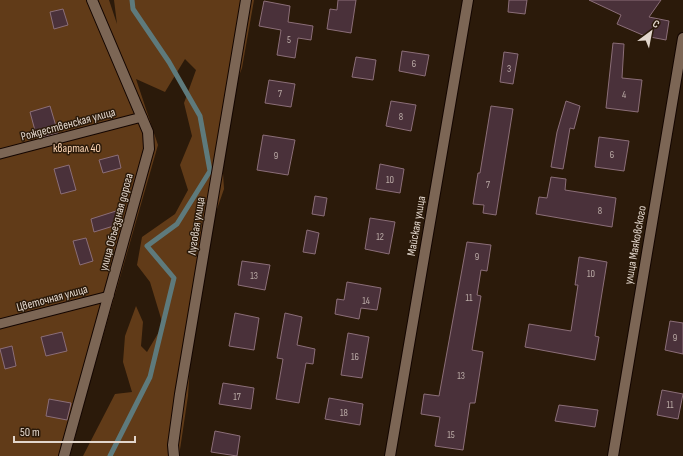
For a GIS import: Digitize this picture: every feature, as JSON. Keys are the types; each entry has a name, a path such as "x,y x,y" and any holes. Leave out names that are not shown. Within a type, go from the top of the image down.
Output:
{"street":[{"name":"улица Объездная дорога","path":"64,456 149,149 148,132 92,0"},
{"name":"Луговая улица","path":"174,456 173,445 180,394 246,0"},
{"name":"Майская улица","path":"390,456 468,0"},
{"name":"улица Маяковского","path":"613,456 683,38"}],"lane":[{"name":"Рождественская улица","path":"0,154 142,117"},
{"name":"Цветочная улица","path":"0,324 109,296"}],"green space":[{"name":"квартал 40","path":"0,0 109,0 117,24 114,0 254,0 242,68 220,124 224,189 196,269 188,396 179,456 83,456 115,394 132,392 123,362 125,336 136,306 143,322 141,346 147,352 163,325 150,282 137,265 142,237 175,214 188,190 180,165 192,136 184,103 196,70 185,59 165,92 136,79 158,145 70,456 0,456"}],"building":[{"path":"338,0 356,0 351,33 327,29 330,9 337,10"},
{"path":"509,0 527,0 525,14 508,12"},
{"path":"589,0 661,0 649,17 669,21 666,40 645,36 617,24 621,15"},
{"path":"264,1 290,6 288,22 313,26 311,40 298,38 295,58 277,55 281,30 259,26"},
{"path":"63,9 68,25 54,29 50,12"},
{"path":"613,43 624,44 622,78 642,80 638,112 606,108"},
{"path":"402,51 429,55 425,76 399,71"},
{"path":"504,52 518,54 513,84 500,82"},
{"path":"356,57 376,60 373,80 352,77"},
{"path":"269,80 295,84 291,107 265,103"},
{"path":"391,101 416,105 411,131 386,126"},
{"path":"566,101 580,106 574,129 570,128 563,169 551,167 557,132"},
{"path":"50,106 58,133 37,138 30,112"},
{"path":"491,106 513,109 496,215 483,213 484,205 473,204 478,173 480,173"},
{"path":"263,135 295,140 288,175 257,170"},
{"path":"599,137 629,141 624,171 595,167"},
{"path":"118,155 121,168 103,173 99,160"},
{"path":"380,164 404,169 400,193 376,189"},
{"path":"69,165 76,190 61,194 54,169"},
{"path":"551,177 566,179 565,190 616,198 612,227 536,214 539,197 547,198"},
{"path":"315,196 327,198 324,216 312,214"},
{"path":"116,211 120,224 94,232 91,219"},
{"path":"370,218 395,222 389,254 365,249"},
{"path":"307,230 319,233 315,254 303,252"},
{"path":"86,238 93,261 80,265 73,241"},
{"path":"467,242 491,245 487,271 481,270 477,295 481,296 472,350 483,352 475,403 470,403 463,450 435,446 440,417 421,414 424,394 439,396"},
{"path":"579,257 607,262 595,336 599,337 595,360 525,347 529,324 571,331 578,285 575,285"},
{"path":"242,261 270,265 265,290 238,285"},
{"path":"347,282 381,288 377,310 361,308 359,319 335,314 337,299 344,300"},
{"path":"235,313 259,318 254,350 229,346"},
{"path":"285,313 302,317 297,345 315,349 313,364 306,363 299,403 276,399 283,359 277,358"},
{"path":"670,321 683,323 683,354 665,350"},
{"path":"62,332 67,351 46,356 41,337"},
{"path":"348,333 369,337 362,378 341,375"},
{"path":"12,346 16,366 5,369 0,349"},
{"path":"223,383 254,388 251,409 219,404"},
{"path":"662,390 683,394 678,419 657,415"},
{"path":"329,398 363,404 360,425 325,419"},
{"path":"49,399 71,403 67,420 46,416"},
{"path":"559,405 598,410 595,427 555,421"},
{"path":"215,431 240,436 237,456 211,452"}],"waterway":[{"path":"110,456 150,377 174,278 147,246 177,224 210,171 200,116 169,62 133,9 132,0"}]}
